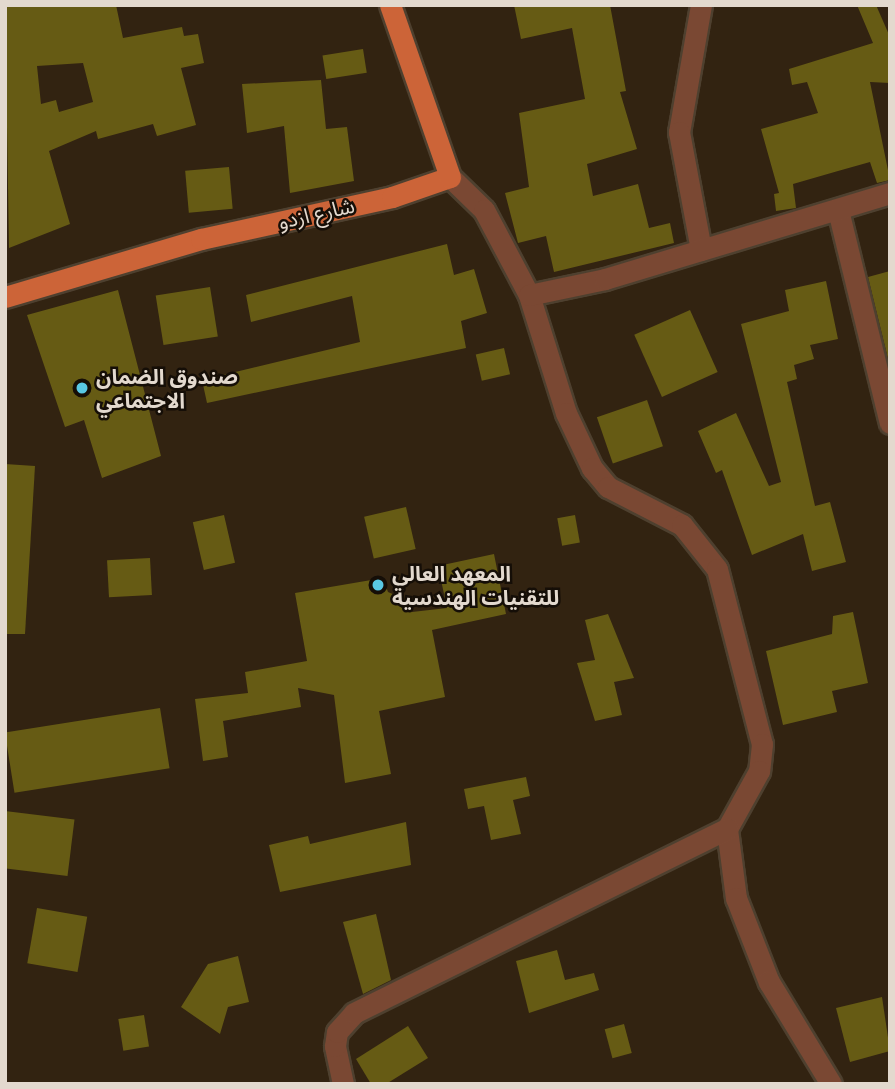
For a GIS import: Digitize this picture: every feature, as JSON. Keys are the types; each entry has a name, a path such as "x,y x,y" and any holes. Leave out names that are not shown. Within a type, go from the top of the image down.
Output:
{"main road":[{"path":"390,5 450,177"},
{"name":"شارع ازدو","path":"5,298 201,239 392,197 450,177"}],"street":[{"path":"701,5 679,132 701,250"},
{"path":"342,1084 335,1046 337,1032 354,1013 727,830 759,771 762,744 718,569 682,525 608,487 592,468 566,413 528,295 484,210 450,177"},
{"path":"528,295 701,250 890,193"},
{"path":"838,210 890,424"},
{"path":"727,830 746,935 831,1084"}],"building":[{"path":"5,5 116,5 123,38 182,27 184,36 198,34 204,63 181,68 196,125 157,136 153,124 98,139 96,131 49,151 70,224 9,248","holes":["83,63 93,102 59,112 56,100 41,104 37,66"]},
{"path":"514,5 610,5 626,91 620,92 637,149 587,164 593,196 638,184 649,228 670,223 674,243 554,272 546,236 518,243 505,193 529,187 519,113 585,99 572,28 521,39"},
{"path":"857,5 876,5 890,37 890,83 870,82 890,180 877,183 870,162 793,184 796,208 776,211 774,194 779,193 761,129 818,113 807,82 792,85 789,69 873,43"},
{"path":"363,49 367,73 326,79 323,55"},
{"path":"321,80 326,129 347,127 354,181 290,193 284,126 247,133 242,84"},
{"path":"229,167 233,209 189,213 185,171"},
{"path":"447,244 454,275 474,269 487,313 461,321 466,348 207,403 202,380 360,342 352,296 251,322 246,295"},
{"path":"890,271 890,367 868,277"},
{"path":"826,281 838,339 810,345 814,359 794,365 797,379 787,382 815,506 830,502 846,562 812,571 803,534 752,555 722,470 716,473 698,431 736,413 769,486 781,482 741,324 789,311 785,290"},
{"path":"210,287 218,336 163,345 156,296"},
{"path":"118,290 161,456 102,478 84,420 65,427 27,315"},
{"path":"690,310 718,372 662,397 634,335"},
{"path":"504,348 510,374 482,381 476,355"},
{"path":"647,400 663,446 613,464 597,417"},
{"path":"5,464 35,466 25,634 5,634"},
{"path":"406,507 416,549 374,559 364,517"},
{"path":"224,515 235,563 204,570 193,522"},
{"path":"575,515 580,543 562,546 557,518"},
{"path":"494,554 506,614 432,630 445,697 379,711 391,774 345,783 334,695 298,688 301,707 223,721 228,757 203,761 195,699 248,693 245,672 307,661 295,593 383,578 388,592 411,602 412,612 447,608 438,566"},
{"path":"150,558 152,595 109,597 107,560"},
{"path":"853,612 868,683 832,691 837,712 783,725 766,651 832,634 833,616"},
{"path":"608,614 634,678 614,682 622,715 595,721 577,663 595,660 585,620"},
{"path":"160,708 170,768 14,793 5,733"},
{"path":"526,777 530,796 513,800 521,834 491,840 484,806 468,809 464,789"},
{"path":"5,811 74,820 68,876 5,868"},
{"path":"406,822 411,865 280,892 269,845 308,836 310,844"},
{"path":"37,908 87,917 78,972 27,963"},
{"path":"376,914 391,980 363,994 343,922"},
{"path":"557,950 565,980 594,973 599,990 529,1013 516,961"},
{"path":"238,956 249,1002 228,1007 220,1034 181,1007 208,964"},
{"path":"882,997 890,1051 850,1062 836,1008"},
{"path":"144,1015 149,1047 123,1051 118,1019"},
{"path":"624,1024 632,1053 612,1058 605,1029"},
{"path":"408,1026 428,1058 386,1084 371,1084 356,1059"}],"place":[{"name":"صندوق الضمان الاجتماعي","path":"82,388"},
{"name":"المعهد العالي للتقنيات الهندسية","path":"378,585"}]}
